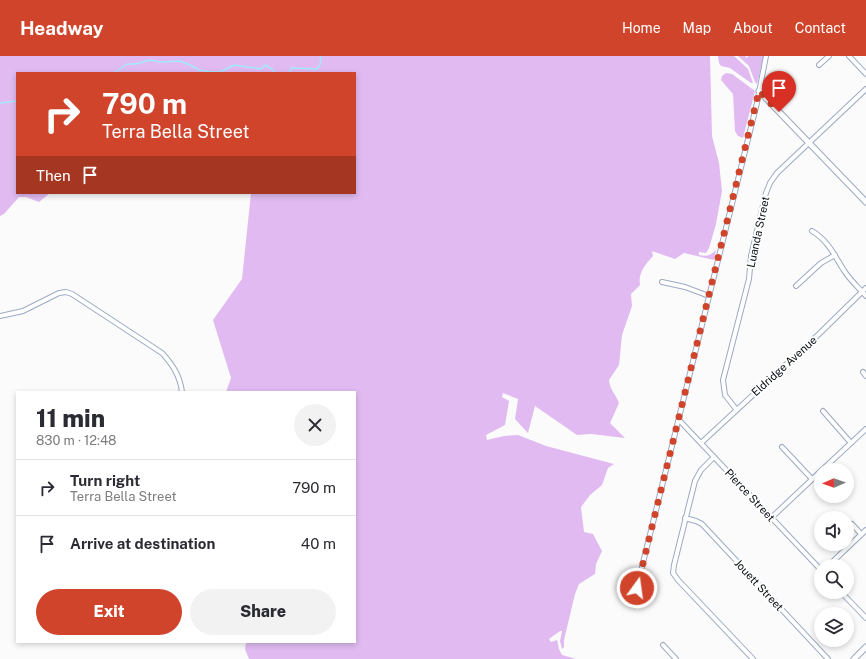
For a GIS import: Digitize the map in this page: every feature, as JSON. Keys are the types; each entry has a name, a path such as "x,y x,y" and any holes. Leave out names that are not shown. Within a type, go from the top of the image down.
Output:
{"street":[{"path":"633,603 759,91 766,56"},
{"path":"819,65 829,56"},
{"path":"849,56 866,74"},
{"name":"Luanda Street","path":"736,409 726,395 724,380 749,279 751,256 766,193 770,183 778,173 866,89"},
{"path":"759,91 866,202"},
{"path":"812,231 822,237 835,254 846,273 866,296"},
{"path":"796,286 821,263 835,254"},
{"path":"662,282 709,296"},
{"name":"Eldridge Avenue","path":"701,443 736,409 819,334 866,288"},
{"path":"0,316 23,311 59,293 66,292 72,294 162,353 172,364 180,381 182,391"},
{"path":"823,411 851,443"},
{"name":"Pierce Street","path":"679,420 814,563"},
{"path":"830,463 866,429"},
{"path":"771,518 812,479 782,447"},
{"path":"714,457 701,470 695,481 673,573 753,659"},
{"name":"Jouett Street","path":"686,518 702,524 828,659"},
{"path":"854,526 861,534"},
{"path":"835,559 866,530"},
{"path":"848,599 866,618"},
{"path":"663,645 676,659"},
{"path":"854,659 866,647"}],"shaded area":[{"path":"0,56 710,56 712,136 719,163 722,191 716,224 709,248 706,253 699,252 699,255 709,255 716,250 714,260 684,253 675,259 652,251 653,256 643,269 640,277 640,285 631,294 632,306 622,335 619,365 609,380 619,403 610,423 625,438 591,434 577,435 535,406 528,433 515,419 518,399 503,393 502,397 509,401 505,425 486,435 487,440 504,436 518,435 546,446 614,464 608,468 602,485 590,495 581,507 584,532 593,534 602,551 596,564 595,574 579,584 575,594 564,640 564,647 562,649 560,641 562,631 549,639 551,642 557,640 562,655 576,659 249,659 245,649 246,643 356,643 356,391 226,391 231,378 213,320 242,279 251,194 356,194 356,72 16,72 16,194 49,194 39,202 26,197 19,197 4,214 0,216"},
{"path":"718,56 734,56 748,69 753,83 730,68 721,66"},
{"path":"738,56 745,56 747,58 748,56 764,56 757,84 749,66"},
{"path":"726,73 732,74 755,91 743,138 738,136 735,131 733,94 721,80 722,76"}],"waterway":[{"path":"289,72 291,68 317,69 320,65 321,56"},
{"path":"115,72 127,64 136,64 150,60 160,62 180,61 199,70 211,72"},
{"path":"220,72 234,65 261,69 265,65 275,72"},
{"path":"211,72 220,72"},
{"path":"0,103 16,101"}],"route":[{"path":"637,588 759,91 779,112"}]}
